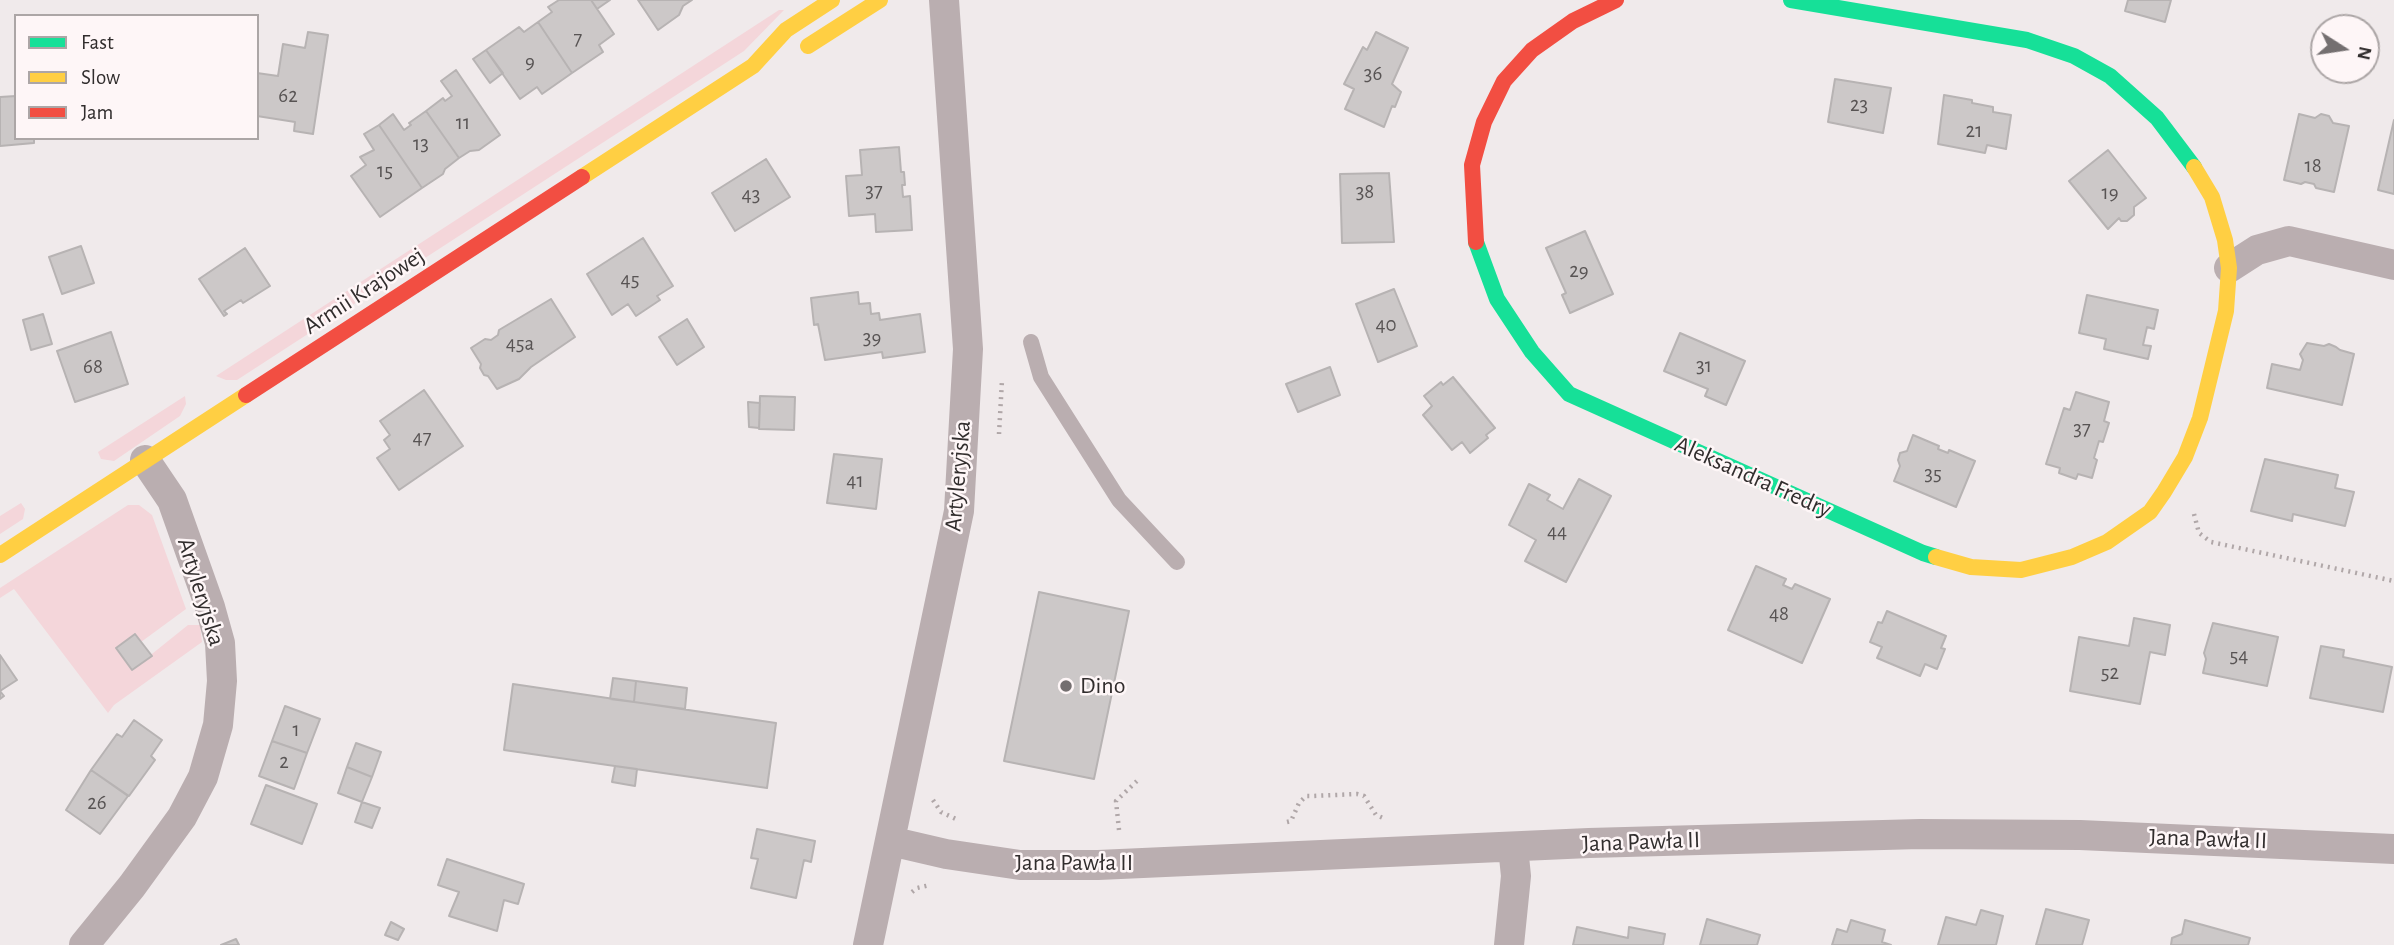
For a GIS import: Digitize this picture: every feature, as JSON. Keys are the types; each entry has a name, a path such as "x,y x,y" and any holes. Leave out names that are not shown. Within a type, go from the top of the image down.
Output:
{"street":[{"name":"Armii Krajowej","path":"0,555 753,66 786,30 832,0"},
{"name":"Armii Krajowej","path":"753,66 794,53 880,0"},
{"name":"Artyleryjska","path":"868,945 959,511 968,349 944,0"},
{"name":"Aleksandra Fredry","path":"1615,0 1573,21 1532,50 1504,81 1484,121 1472,165 1476,245 1497,299 1532,352 1569,394 1923,553 1971,567 2021,570 2072,557 2107,542 2150,512 2185,457 2200,418 2226,311 2229,268 2225,240 2212,197 2191,161 2157,118 2110,76 2074,56 2027,40 1791,0"},
{"path":"2229,268 2257,250 2289,241 2394,265"},
{"name":"Artyleryjska","path":"84,945 183,817 203,777 218,725 222,681 220,643 211,607 172,500 145,460"},
{"name":"Jana Pawła II","path":"890,841 946,854 1020,865 1098,865 1513,846 1920,834 2189,838 2394,849"},
{"path":"1508,945 1516,876 1513,846"}],"lane":[{"path":"1031,342 1041,377 1119,500 1177,562"}],"path":[{"path":"2194,510 2199,533 2211,542 2394,581"},
{"path":"1119,830 1116,801 1139,779"}],"shaded area":[{"path":"779,10 784,10 744,51 237,380 216,376"},
{"path":"185,396 186,404 180,416 114,461 101,459 98,452"},
{"path":"21,503 25,509 23,519 0,534 0,516"},
{"path":"128,505 139,505 152,515 186,609 141,642 135,635 116,648 132,670 188,625 200,625 202,642 114,705 108,713 14,589 0,598 0,588"}],"building":[{"path":"559,0 591,0 614,34 599,45 603,52 572,73 538,22 552,12 548,7"},
{"path":"591,0 610,0 597,9"},
{"path":"638,0 692,0 683,6 679,15 658,30"},
{"path":"2128,0 2171,0 2165,22 2125,11"},
{"path":"538,22 572,73 542,94 537,87 520,99 486,50 519,27 524,32"},
{"path":"308,32 328,35 313,134 294,131 295,122 259,116 259,73 278,76 283,44 305,48"},
{"path":"1376,32 1408,48 1392,84 1401,92 1384,127 1345,109 1354,89 1344,84 1363,47 1367,50"},
{"path":"486,50 503,73 490,83 473,59"},
{"path":"456,70 500,135 479,150 470,151 459,158 426,111 443,98 445,101 452,96 441,81"},
{"path":"1835,79 1891,88 1883,133 1828,122"},
{"path":"1944,95 1972,100 1972,103 1993,107 1993,112 2011,115 2006,149 1987,145 1985,153 1938,144"},
{"path":"14,96 14,140 34,140 34,143 0,146 0,97"},
{"path":"426,111 459,158 445,169 443,174 422,188 379,125 393,114 404,130"},
{"path":"2299,114 2315,118 2321,114 2329,116 2333,123 2349,126 2334,192 2316,188 2314,184 2284,180"},
{"path":"2394,120 2394,194 2378,190"},
{"path":"379,125 422,188 380,217 351,176 366,165 360,157 374,150 364,134"},
{"path":"899,147 901,172 904,172 903,197 910,196 912,230 876,232 875,214 849,216 846,176 862,175 860,150"},
{"path":"2108,150 2146,198 2134,207 2134,215 2127,221 2121,221 2119,218 2108,229 2069,181"},
{"path":"766,159 790,197 735,231 712,193"},
{"path":"1389,173 1394,242 1342,243 1340,174"},
{"path":"1585,231 1613,294 1570,313 1562,295 1566,293 1546,248"},
{"path":"643,238 673,286 657,296 660,300 636,316 628,304 612,315 587,274"},
{"path":"81,246 94,283 62,294 49,257"},
{"path":"245,248 270,286 224,311 227,314 224,316 199,279"},
{"path":"1394,289 1417,346 1378,362 1356,304"},
{"path":"858,292 859,304 870,303 871,314 879,313 880,320 920,314 925,352 883,358 882,352 825,360 818,324 814,325 811,298"},
{"path":"2087,295 2158,310 2154,329 2147,327 2143,345 2151,346 2148,359 2104,349 2106,339 2079,333"},
{"path":"551,299 575,337 531,367 519,379 497,389 488,376 484,375 471,348 485,339 491,340 498,335 499,330"},
{"path":"43,314 52,344 31,350 23,320"},
{"path":"687,319 704,347 677,365 659,337"},
{"path":"111,332 128,384 75,402 57,351"},
{"path":"1680,333 1745,361 1726,405 1705,396 1708,389 1664,371"},
{"path":"2307,343 2324,346 2329,344 2354,354 2342,405 2267,388 2272,364 2300,370 2303,360 2300,354"},
{"path":"1330,367 1340,395 1298,412 1286,384"},
{"path":"1453,377 1495,428 1486,435 1488,438 1470,453 1462,442 1452,450 1423,415 1432,406 1424,396 1441,382 1443,385"},
{"path":"424,390 463,446 399,490 377,458 390,449 384,440 390,435 380,421"},
{"path":"2076,392 2109,402 2104,421 2109,423 2103,442 2099,441 2092,478 2078,474 2076,479 2059,473 2060,468 2046,464 2064,408 2070,410"},
{"path":"760,396 795,397 794,430 759,429"},
{"path":"748,402 760,403 759,428 749,427"},
{"path":"1913,435 1939,446 1938,449 1948,453 1949,450 1975,461 1956,507 1894,481 1900,466 1900,453 1907,451"},
{"path":"834,454 882,459 876,509 827,503"},
{"path":"2265,459 2338,475 2335,488 2354,492 2345,526 2293,514 2292,521 2251,511"},
{"path":"1579,479 1611,496 1566,582 1525,561 1536,540 1509,525 1529,484 1550,495 1547,500 1563,509"},
{"path":"1756,566 1786,579 1783,585 1792,589 1795,584 1830,599 1802,663 1728,630"},
{"name":"Dino","path":"1039,592 1129,611 1094,779 1004,761"},
{"path":"1887,611 1946,636 1941,648 1945,649 1937,669 1925,664 1920,676 1877,658 1882,647 1870,642 1878,622 1882,623"},
{"path":"2134,618 2170,625 2165,655 2150,652 2140,704 2070,691 2079,637 2129,646"},
{"path":"2213,623 2278,637 2267,686 2203,673 2206,659 2204,653"},
{"path":"135,634 152,656 132,670 116,648"},
{"path":"2321,646 2344,650 2343,657 2392,667 2383,712 2310,698"},
{"path":"0,655 17,680 0,691"},
{"path":"613,678 636,681 634,702 610,699"},
{"path":"636,681 687,688 685,709 634,702"},
{"path":"513,684 776,723 767,788 504,750"},
{"path":"285,706 320,719 307,753 272,741"},
{"path":"134,720 162,740 151,756 155,760 129,796 91,770 117,734 122,737"},
{"path":"272,741 307,753 294,789 259,776"},
{"path":"356,743 381,752 372,777 347,767"},
{"path":"615,766 637,769 635,786 612,782"},
{"path":"347,767 372,777 362,802 338,793"},
{"path":"91,770 128,796 100,834 66,810"},
{"path":"266,785 317,804 302,844 251,824"},
{"path":"362,802 380,808 372,828 355,822"},
{"path":"757,829 815,841 811,862 804,860 796,898 751,888 758,859 751,858"},
{"path":"447,859 524,884 518,904 504,900 497,931 449,916 459,892 438,885"},
{"path":"2046,909 2089,920 2082,945 2036,945"},
{"path":"1981,910 2003,916 1996,945 1938,945 1946,917 1976,925"},
{"path":"1707,919 1760,935 1757,945 1700,945"},
{"path":"1851,920 1885,930 1882,942 1891,945 1832,945 1837,929 1847,932"},
{"path":"2185,920 2250,938 2248,945 2171,945 2172,938 2182,934"},
{"path":"391,922 404,929 398,940 385,935"},
{"path":"1577,927 1628,938 1629,927 1665,934 1663,945 1573,945"},
{"path":"236,939 239,945 221,945"}],"traffic: fast":[{"path":"1791,0 2027,40 2074,56 2110,76 2157,118 2194,167"},
{"path":"1476,242 1497,299 1532,352 1569,394 1936,557"}],"traffic: slow":[{"path":"582,177 753,66 786,30 832,0"},
{"path":"808,46 880,0"},
{"path":"1936,557 1971,567 2021,570 2072,557 2107,542 2150,512 2164,492 2185,457 2200,418 2226,311 2229,268 2225,240 2212,197 2194,167"},
{"path":"0,555 246,395"}],"traffic: jam":[{"path":"1476,242 1472,165 1484,122 1504,81 1532,50 1573,21 1616,0"},
{"path":"246,395 582,177"}],"place":[{"name":"Dino","path":"1066,686"}]}
